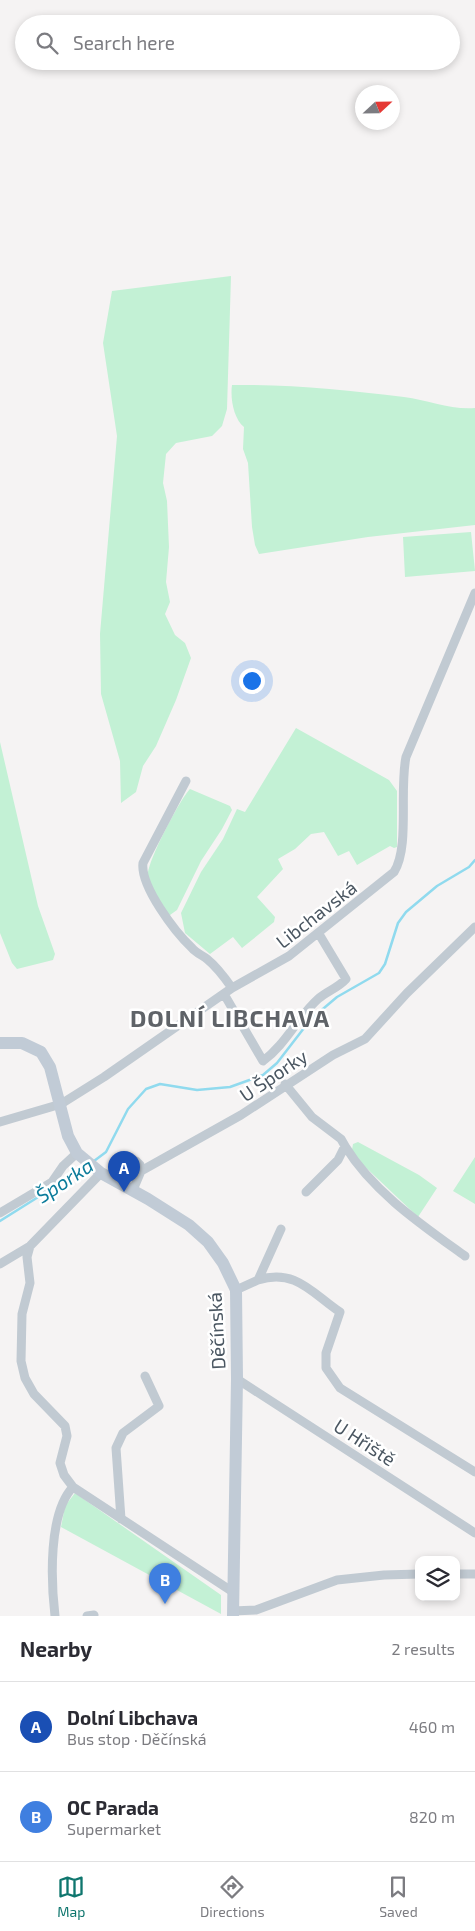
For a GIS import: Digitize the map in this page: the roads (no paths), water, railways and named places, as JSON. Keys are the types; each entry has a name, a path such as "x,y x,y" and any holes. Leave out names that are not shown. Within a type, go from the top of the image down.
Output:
{"main road":[{"name":"Děčínská","path":"0,1043 22,1043 41,1052 50,1066 70,1142 80,1157 103,1174 133,1190 189,1225 208,1242 223,1263 236,1290 238,1379 233,1613"}],"street":[{"name":"Libchavská","path":"0,1122 61,1104 232,988 289,956 383,882 399,864 402,857 403,778 406,757 475,593"},
{"path":"186,781 143,863 142,870 153,894 175,929 193,949 209,960 232,988"},
{"name":"U Šporky","path":"141,1171 241,1115 285,1084 333,1055 365,1039 407,993 475,927"},
{"path":"224,994 263,1061 274,1053 318,999 338,987 346,978 319,934"},
{"path":"285,1084 312,1117 341,1139 361,1167 402,1209 465,1256"},
{"path":"306,1192 338,1160 345,1146"},
{"path":"0,1214 52,1182 63,1166 80,1157"},
{"path":"0,1264 30,1246 103,1174 129,1159 136,1161 140,1165 141,1171 133,1190"},
{"path":"258,1280 281,1230"},
{"path":"30,1246 28,1257 30,1283 22,1314 21,1361 26,1378 34,1394 65,1426 67,1436 60,1463 71,1489 234,1592"},
{"path":"236,1290 272,1275 298,1280 340,1312 326,1353 326,1368 340,1388 475,1472"},
{"path":"121,1519 116,1448 123,1433 159,1406 144,1376"},
{"name":"U Hřiště","path":"238,1379 475,1533"},
{"path":"55,1616 52,1588 56,1528 60,1507 71,1489"},
{"path":"233,1613 256,1610 337,1580 415,1574"},
{"path":"460,1574 475,1574"},
{"path":"87,1616 94,1615"}],"waterway":[{"name":"Šporka","path":"94,1161 106,1152 128,1109 146,1089 160,1084 197,1090 230,1087 263,1075 277,1063 311,1019 337,997 379,973 385,964 398,923 406,912 437,886 469,867 475,860"},
{"name":"Šporka","path":"0,1221 86,1167"}],"place":[{"name":"Dolní Libchava","path":"124,1192"},
{"name":"OC Parada","path":"165,1604"}],"district":[{"name":"DOLNÍ LIBCHAVA","path":"230,1017"}]}
